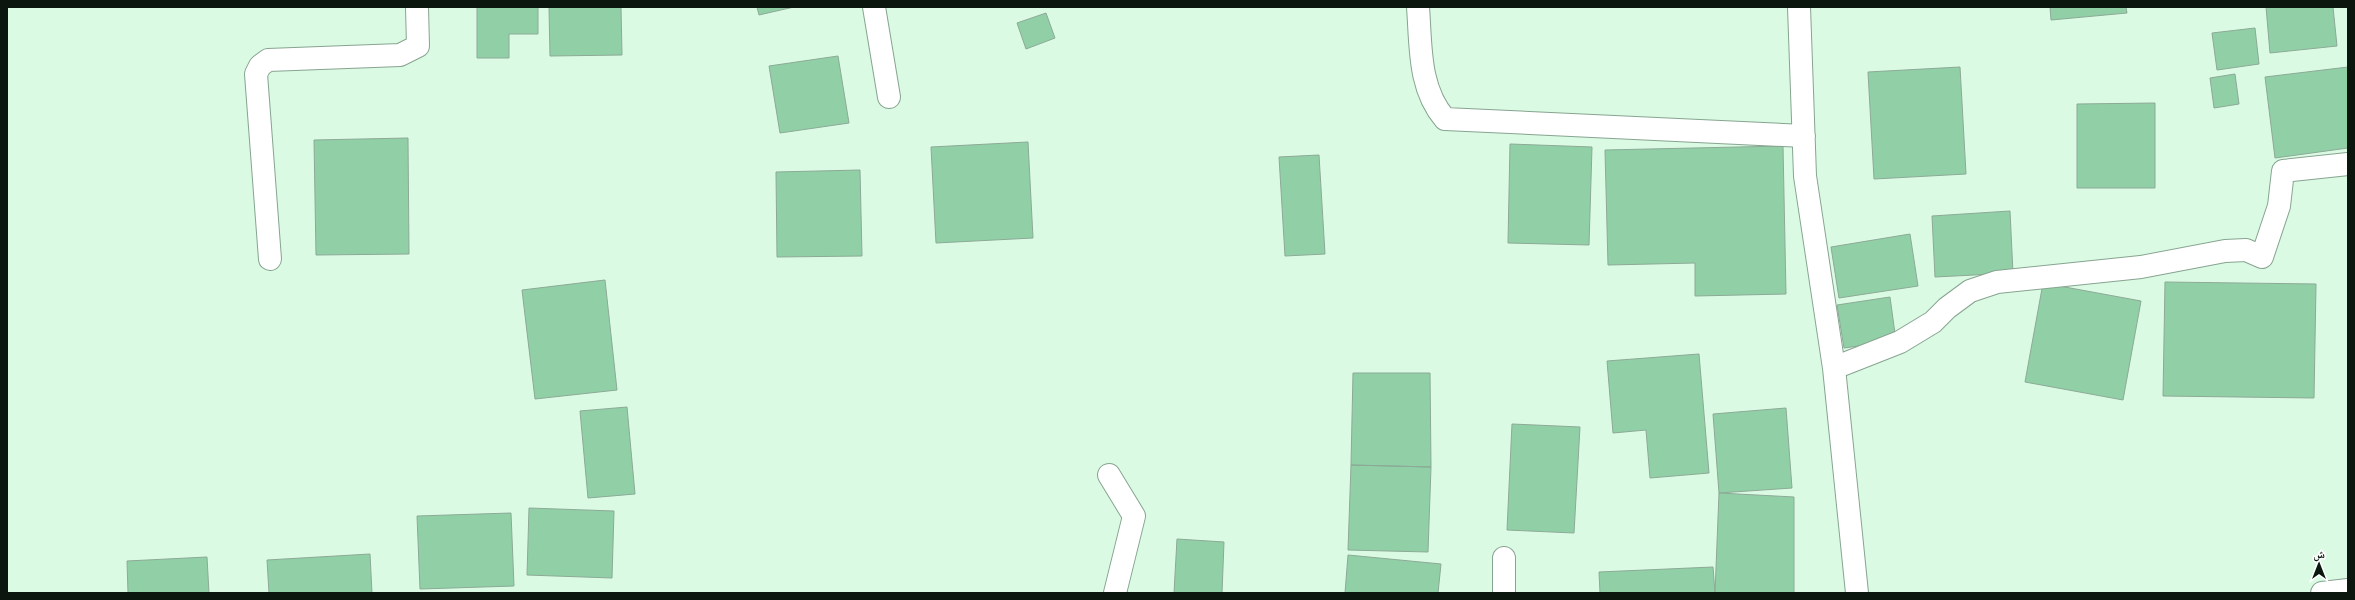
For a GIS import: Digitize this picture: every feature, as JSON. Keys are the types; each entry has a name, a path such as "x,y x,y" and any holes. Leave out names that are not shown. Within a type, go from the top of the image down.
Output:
{"street":[{"path":"270,259 256,74 260,66 268,60 400,55 418,46 417,7"},
{"path":"874,7 889,97"},
{"path":"1418,7 1424,77 1433,106 1445,119 1804,136"},
{"path":"1799,7 1805,176 1834,368 1857,593"},
{"path":"1834,368 1900,342 1933,322 1947,308 1970,291 1997,282 2141,267 2225,251 2246,250 2262,256 2279,206 2283,171 2348,164"},
{"path":"1109,475 1134,516 1115,593"},
{"path":"1504,558 1504,593"},
{"path":"2322,593 2348,590"}],"building":[{"path":"477,7 538,7 538,34 509,34 509,58 477,58"},
{"path":"549,7 621,7 622,55 550,56"},
{"path":"757,7 794,7 759,15"},
{"path":"2050,7 2126,7 2127,13 2051,20"},
{"path":"2266,7 2333,7 2337,46 2270,53"},
{"path":"1046,13 1055,38 1026,49 1017,23"},
{"path":"2255,28 2259,64 2217,70 2212,33"},
{"path":"838,56 849,123 780,133 769,66"},
{"path":"1960,67 1966,174 1874,179 1868,72"},
{"path":"2348,67 2348,148 2275,158 2265,77"},
{"path":"2235,74 2239,104 2214,108 2210,78"},
{"path":"2155,103 2155,188 2077,188 2077,104"},
{"path":"408,138 409,254 316,255 314,140"},
{"path":"1028,142 1033,238 936,243 931,147"},
{"path":"1510,144 1592,147 1589,245 1508,243"},
{"path":"1783,146 1786,294 1695,296 1695,263 1608,265 1605,150"},
{"path":"1319,155 1325,254 1285,256 1279,157"},
{"path":"860,170 862,256 777,257 776,172"},
{"path":"2010,211 2013,273 1935,277 1932,216"},
{"path":"1910,234 1918,286 1839,298 1831,247"},
{"path":"605,280 617,390 535,399 522,290"},
{"path":"2165,282 2316,284 2314,398 2163,396"},
{"path":"2043,283 2141,301 2123,400 2025,382"},
{"path":"1890,297 1896,341 1844,348 1837,305"},
{"path":"1699,354 1709,473 1650,478 1646,430 1613,433 1607,361"},
{"path":"1353,373 1430,373 1431,467 1351,465"},
{"path":"627,407 635,494 588,498 580,411"},
{"path":"1786,408 1792,488 1719,493 1713,414"},
{"path":"1512,424 1580,427 1574,533 1507,530"},
{"path":"1351,465 1431,467 1428,552 1348,550"},
{"path":"1719,493 1794,497 1794,593 1715,593"},
{"path":"529,508 614,511 612,578 527,575"},
{"path":"511,513 514,586 420,589 417,516"},
{"path":"1177,539 1224,542 1222,593 1174,593"},
{"path":"370,554 372,593 269,593 267,560"},
{"path":"1348,555 1441,564 1438,593 1345,593"},
{"path":"207,557 209,593 128,593 127,561"},
{"path":"1713,567 1715,593 1600,593 1599,572"}]}
